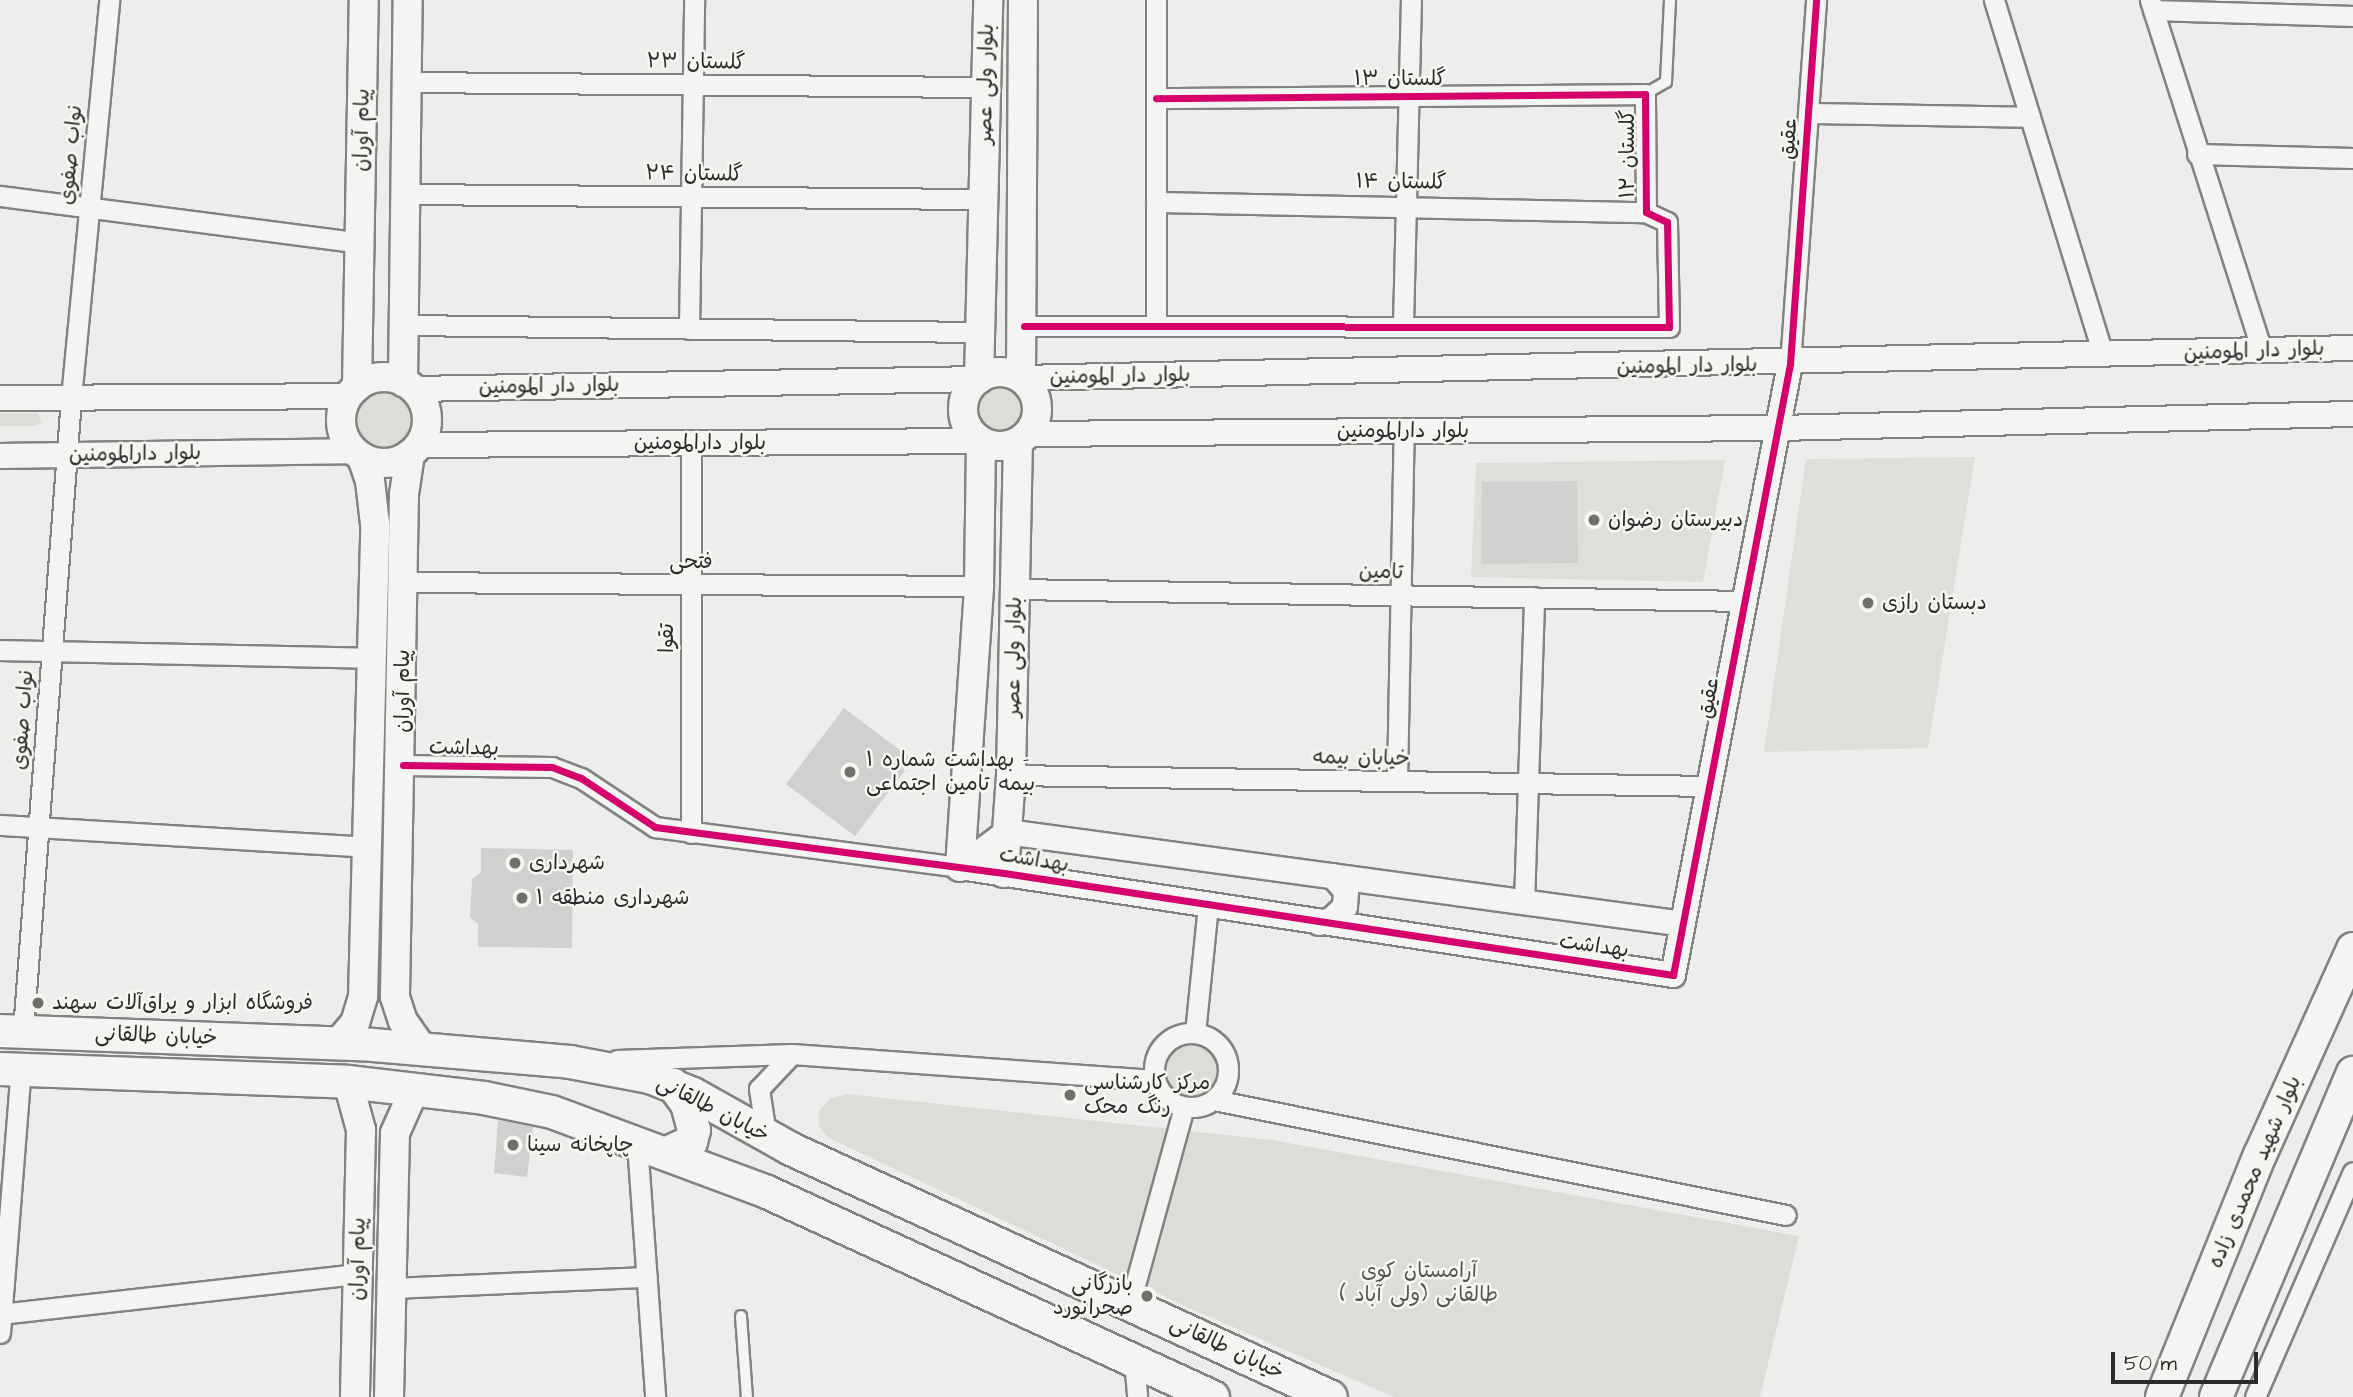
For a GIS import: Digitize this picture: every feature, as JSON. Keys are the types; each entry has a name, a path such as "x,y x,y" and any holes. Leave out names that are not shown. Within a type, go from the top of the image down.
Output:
{"main road":[{"name":"پیام آوران","path":"353,391 360,243 364,0"},
{"name":"پیام آوران","path":"408,0 404,324 408,386"},
{"name":"بلوار ولی عصر","path":"979,379 988,0"},
{"name":"بلوار ولی عصر","path":"1021,378 1024,326 1023,0"},
{"path":"1000,372 1021,378 1036,398 1038,411 1023,438 993,446 981,441 972,433 963,410 970,387 979,379 1000,372"},
{"path":"379,378 408,386 427,422 415,449 388,463 358,455 342,431 353,391 379,378"},
{"name":"بلوار ولی عصر","path":"1004,873 1011,775 1015,589 1023,438"},
{"name":"بلوار ولی عصر","path":"960,867 979,586 981,441"},
{"name":"پیام آوران","path":"415,449 404,494 402,765 395,997 403,1021 422,1048"},
{"name":"پیام آوران","path":"338,1043 355,1023 363,997 373,500 358,455"},
{"path":"373,500 388,488 404,494"},
{"name":"بلوار شهید محمدی زاده","path":"2162,1397 2260,1155 2353,949"},
{"path":"363,997 383,1004 395,997"},
{"name":"خیابان طالقانی","path":"11,1031 422,1048 620,1069 673,1085 778,1142 1331,1397"},
{"name":"خیابان طالقانی","path":"7,1068 348,1082 415,1088 552,1112 669,1152 767,1192 1213,1397"},
{"path":"2216,1397 2353,1073"},
{"name":"پیام آوران","path":"348,1082 361,1130 355,1397"},
{"path":"669,1152 691,1142 694,1130 687,1104 673,1085"},
{"name":"پیام آوران","path":"389,1397 395,1133 415,1088"},
{"path":"361,1130 378,1125 395,1133"},
{"path":"767,1192 760,1181 759,1167 766,1155 778,1149 778,1142"}],"street":[{"name":"نواب صفوی","path":"11,1031 38,827 66,455 109,0"},
{"path":"689,329 694,0"},
{"path":"1156,0 1156,326"},
{"path":"1024,326 1403,325 1411,0"},
{"name":"عقیق","path":"1673,975 1790,364 1816,0"},
{"path":"1994,0 2103,355"},
{"path":"2262,351 2151,5 2353,16"},
{"name":"گلستان ۲۳","path":"407,82 985,87"},
{"name":"گلستان ۱۳","path":"1156,98 1645,94"},
{"name":"گلستان ۱۲","path":"1403,325 1669,327 1667,222 1646,212 1645,94"},
{"path":"1808,113 2030,117"},
{"path":"2197,154 2353,158"},
{"name":"گلستان ۲۴","path":"405,194 983,199"},
{"path":"0,196 360,243"},
{"name":"گلستان ۱۴","path":"1156,202 1406,204 1646,212"},
{"path":"404,324 980,332"},
{"name":"بلوار دار المومنین","path":"1021,378 1790,364 2353,348"},
{"name":"بلوار دار المومنین","path":"408,386 979,379"},
{"path":"0,398 353,391"},
{"path":"1779,428 2353,414"},
{"name":"بلوار دارالمومنین","path":"1023,438 1779,428"},
{"path":"1397,781 1404,431"},
{"name":"بلوار دارالمومنین","path":"415,449 981,441"},
{"name":"تقوا","path":"691,443 691,833"},
{"name":"بلوار دارالمومنین","path":"0,456 358,455"},
{"name":"فتحی","path":"404,582 979,586"},
{"name":"تامین","path":"1015,589 1745,601"},
{"path":"1524,903 1534,597"},
{"path":"0,650 371,658"},
{"name":"بهداشت","path":"402,765 567,770 655,827 1004,873 1673,975"},
{"name":"خیابان بیمه","path":"1011,775 1710,786"},
{"path":"0,825 365,847"},
{"name":"بهداشت","path":"960,867 1007,832 1683,924"},
{"path":"1319,923 1331,920 1345,907 1346,891 1334,877"},
{"path":"1195,1033 1208,906"},
{"path":"1214,1100 1227,1079 1225,1054 1217,1044 1195,1033 1172,1038 1162,1046 1153,1068 1154,1080 1167,1100 1184,1107 1214,1100 1786,1215"},
{"path":"570,1062 792,1054 1154,1080"},
{"path":"778,1142 759,1089 792,1054"},
{"path":"7,1068 1,1320 358,1274"},
{"path":"1130,1303 1184,1107"},
{"path":"637,1143 655,1397"},
{"path":"2255,1397 2353,1172"},
{"path":"392,1288 647,1276"},
{"path":"1134,1360 1137,1397"}],"lane":[{"name":"گلستان ۱۲","path":"1645,94 1666,82 1670,0"},
{"path":"741,1316 747,1397"}],"shaded area":[{"name":"دبستان رازی","path":"1975,457 1928,748 1764,752 1806,459"},
{"name":"دبیرستان رضوان","path":"1725,460 1703,582 1471,577 1476,463"}],"green space":[{"path":"994,380 1006,380 1021,388 1029,403 1029,415 1021,430 1006,438 994,438 979,430 971,415 971,403 979,388"},
{"path":"384,390 395,392 408,403 413,419 411,430 400,443 384,448 373,446 360,435 355,419 357,408 368,395"},
{"path":"0,413 37,413 42,422 36,426 0,426"},
{"path":"1190,1038 1202,1040 1213,1047 1220,1058 1220,1082 1213,1093 1202,1100 1190,1102 1178,1100 1167,1093 1160,1082 1158,1070 1160,1058 1167,1047 1178,1040"},
{"name":"آرامستان کوی طالقانی (ولی آباد )","path":"847,1094 1272,1140 1799,1236 1760,1397 1394,1397 1191,1309 827,1137 819,1126 818,1112 830,1099"}],"building":[{"path":"1577,481 1578,563 1481,564 1482,482"},
{"name":"بهداشت شماره ۱ - بیمه تامین اجتماعی","path":"844,708 913,760 855,836 786,784"},
{"name":"شهرداری منطقه ۱","path":"481,848 573,850 572,948 478,947 478,924 470,917 472,879 481,872"},
{"name":"چاپخانه سینا","path":"498,1120 533,1127 527,1177 494,1173"}],"cycle path":[{"path":"403,765 552,767 581,778 655,827 1004,873 1673,975 1790,364 1816,0"},
{"path":"1024,326 1669,327 1667,222 1646,212 1645,94 1156,98"}],"place":[{"name":"دبیرستان رضوان","path":"1594,520"},
{"name":"دبستان رازی","path":"1868,603"},
{"name":"بهداشت شماره ۱ - بیمه تامین اجتماعی","path":"850,772"},
{"name":"شهرداری","path":"515,863"},
{"name":"شهرداری منطقه ۱","path":"522,898"},
{"name":"فروشگاه ابزار و یراق‌آلات‌ سهند","path":"38,1003"},
{"name":"مرکز کارشناسی رنگ محک","path":"1070,1095"},
{"name":"چاپخانه سینا","path":"513,1145"},
{"name":"بازرگانی صحرانورد","path":"1147,1296"}]}
